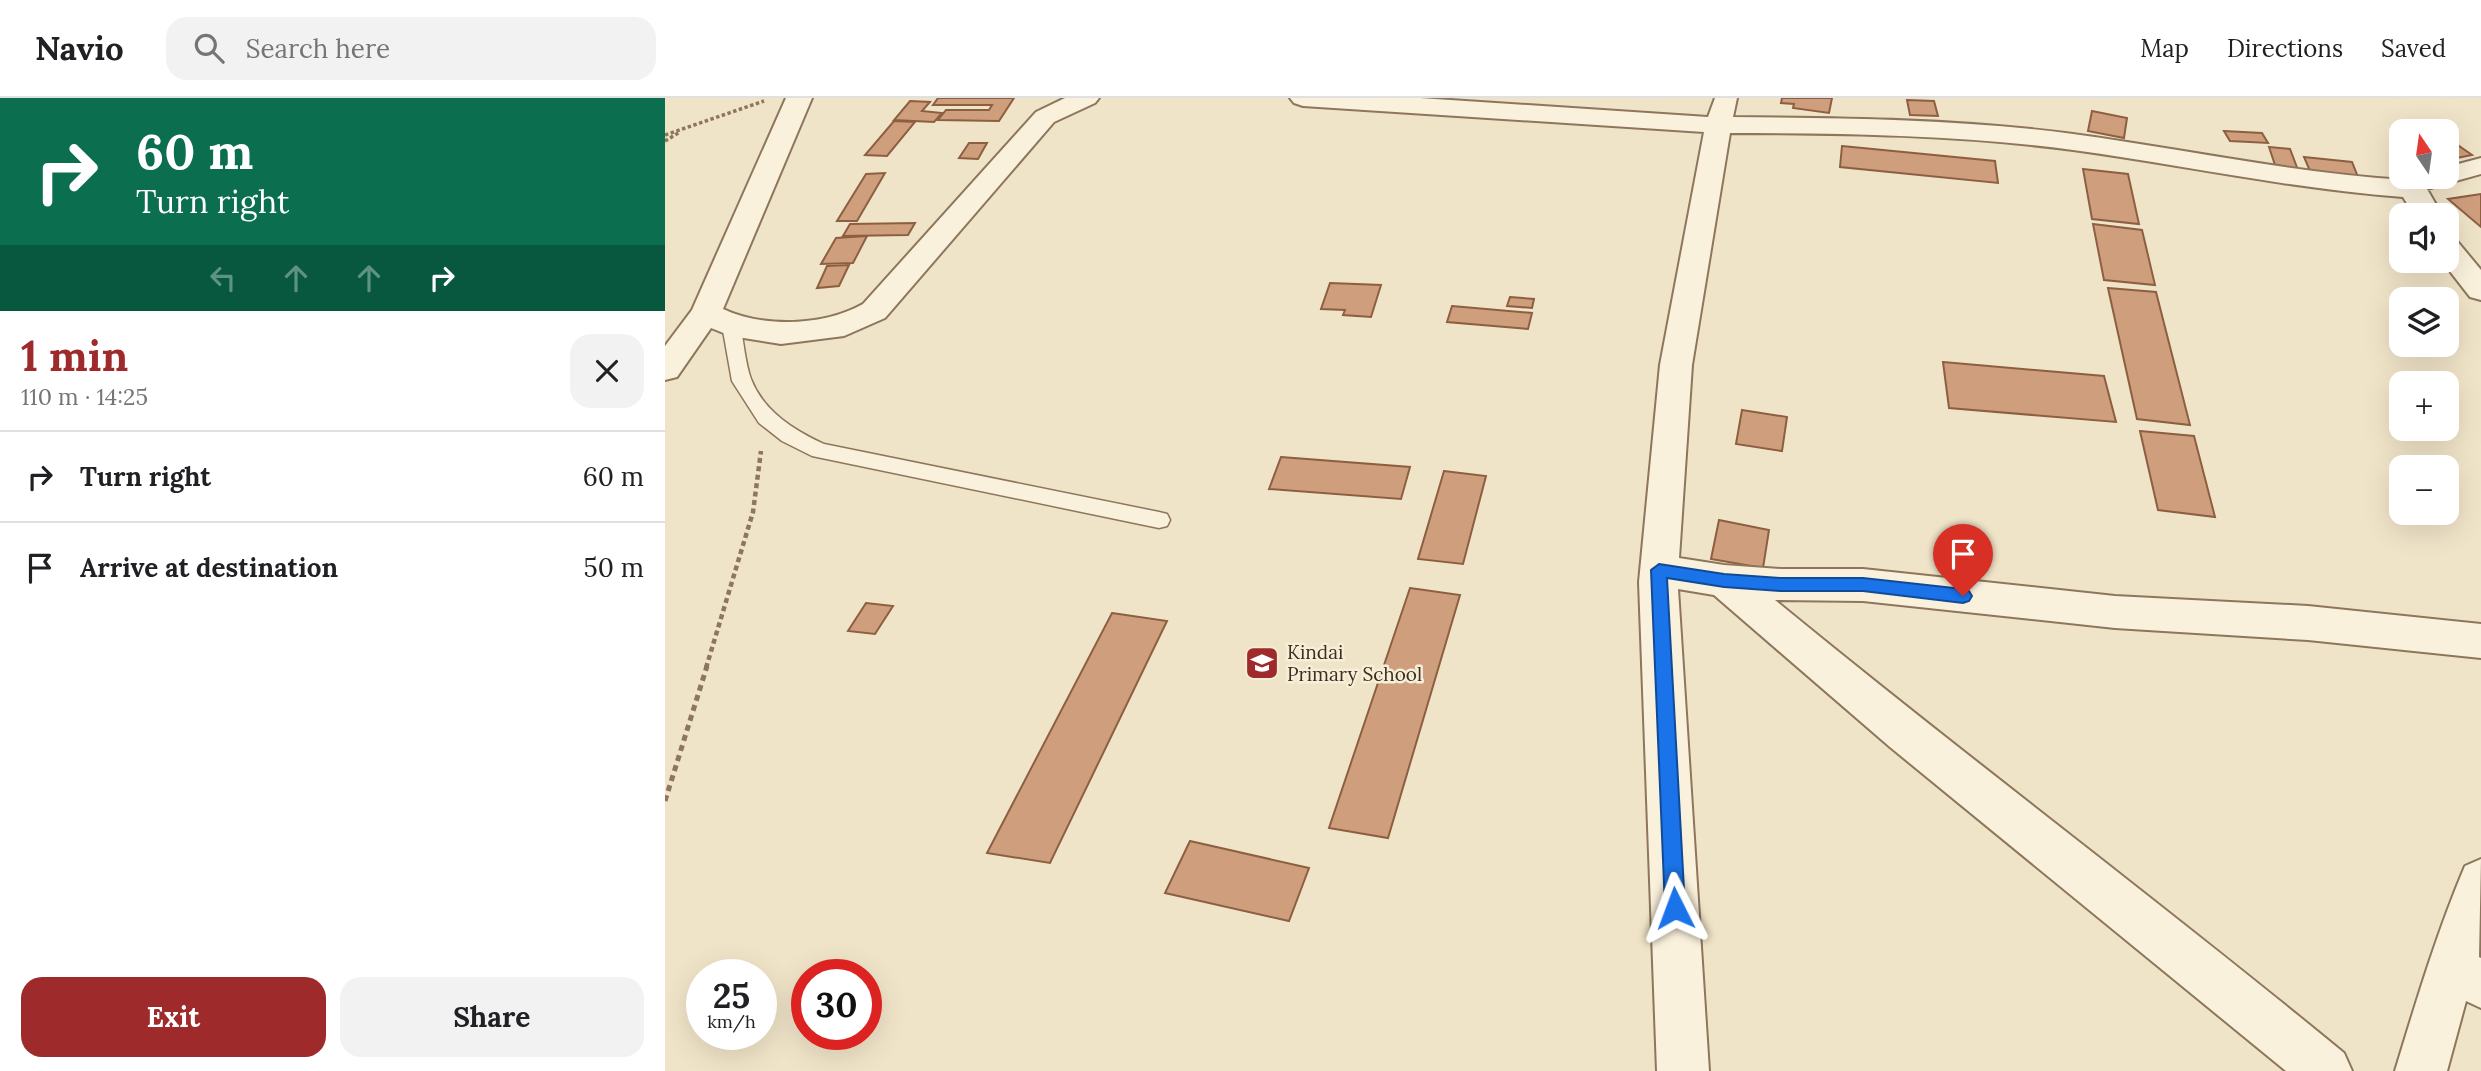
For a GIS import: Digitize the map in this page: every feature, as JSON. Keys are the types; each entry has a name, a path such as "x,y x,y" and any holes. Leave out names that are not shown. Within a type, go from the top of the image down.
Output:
{"street":[{"path":"719,319 781,333 844,325 874,311 1045,117 1086,98"},
{"path":"1303,98 1722,111 2071,142 2337,184 2413,190 2421,203"},
{"path":"665,369 719,319 796,101"},
{"path":"1683,1071 1659,570 1676,365 1722,111"},
{"path":"2459,172 2481,166"},
{"path":"2459,262 2481,290"},
{"path":"1659,570 1780,585 1863,585 2115,612 2308,623 2481,642"},
{"path":"1724,580 1905,733 2233,993 2326,1071"},
{"path":"2421,1071 2466,976 2481,882"}],"lane":[{"path":"719,319 741,381 766,418 789,436 819,451 1159,520"}],"path":[{"path":"665,135 690,126 796,101"},
{"path":"665,141 690,126"},
{"path":"665,801 744,547 753,512 766,418"}],"building":[{"path":"938,98 1014,98 999,121 938,120 946,110 989,110 992,105 933,105"},
{"path":"1782,98 1832,98 1829,113 1793,108 1794,104 1781,103"},
{"path":"1907,100 1934,101 1938,116 1910,115"},
{"path":"910,101 930,102 922,111 942,113 934,122 894,120"},
{"path":"2092,111 2127,118 2124,138 2088,131"},
{"path":"894,121 915,122 887,156 865,155"},
{"path":"2224,131 2262,133 2268,143 2230,141"},
{"path":"969,143 987,143 978,159 959,158"},
{"path":"1842,146 1995,161 1998,183 1840,167"},
{"path":"2459,146 2472,155 2459,158"},
{"path":"2269,147 2290,149 2298,170 2276,168"},
{"path":"2304,157 2352,162 2358,177 2310,171"},
{"path":"2083,169 2128,174 2139,224 2092,219"},
{"path":"885,173 857,221 837,221 866,174"},
{"path":"2481,194 2481,227 2459,208 2459,203 2453,203 2448,199"},
{"path":"915,223 908,235 843,236 850,224"},
{"path":"2093,224 2142,230 2155,285 2104,280"},
{"path":"867,236 853,263 821,264 836,238"},
{"path":"849,265 839,286 817,288 827,266"},
{"path":"1330,283 1381,285 1371,317 1343,315 1345,310 1321,309"},
{"path":"2108,288 2156,292 2190,425 2137,419"},
{"path":"1510,297 1534,299 1532,308 1507,306"},
{"path":"1452,306 1532,313 1528,329 1447,322"},
{"path":"1943,362 2104,376 2116,422 1949,408"},
{"path":"1742,410 1787,417 1782,451 1736,444"},
{"path":"2140,431 2194,436 2215,517 2158,510"},
{"path":"1281,457 1410,467 1401,499 1269,489"},
{"path":"1444,471 1486,476 1463,564 1418,559"},
{"path":"1719,520 1769,530 1763,568 1711,559"},
{"path":"1410,588 1460,595 1388,838 1329,828"},
{"path":"866,603 893,606 875,634 848,631"},
{"path":"1112,613 1167,621 1050,863 987,853"},
{"path":"1190,841 1309,868 1289,921 1165,893"}],"place":[{"name":"Kindai Primary School","path":"1262,663"}],"route":[{"path":"1675,908 1659,570 1780,585 1863,585 1963,596"}]}
